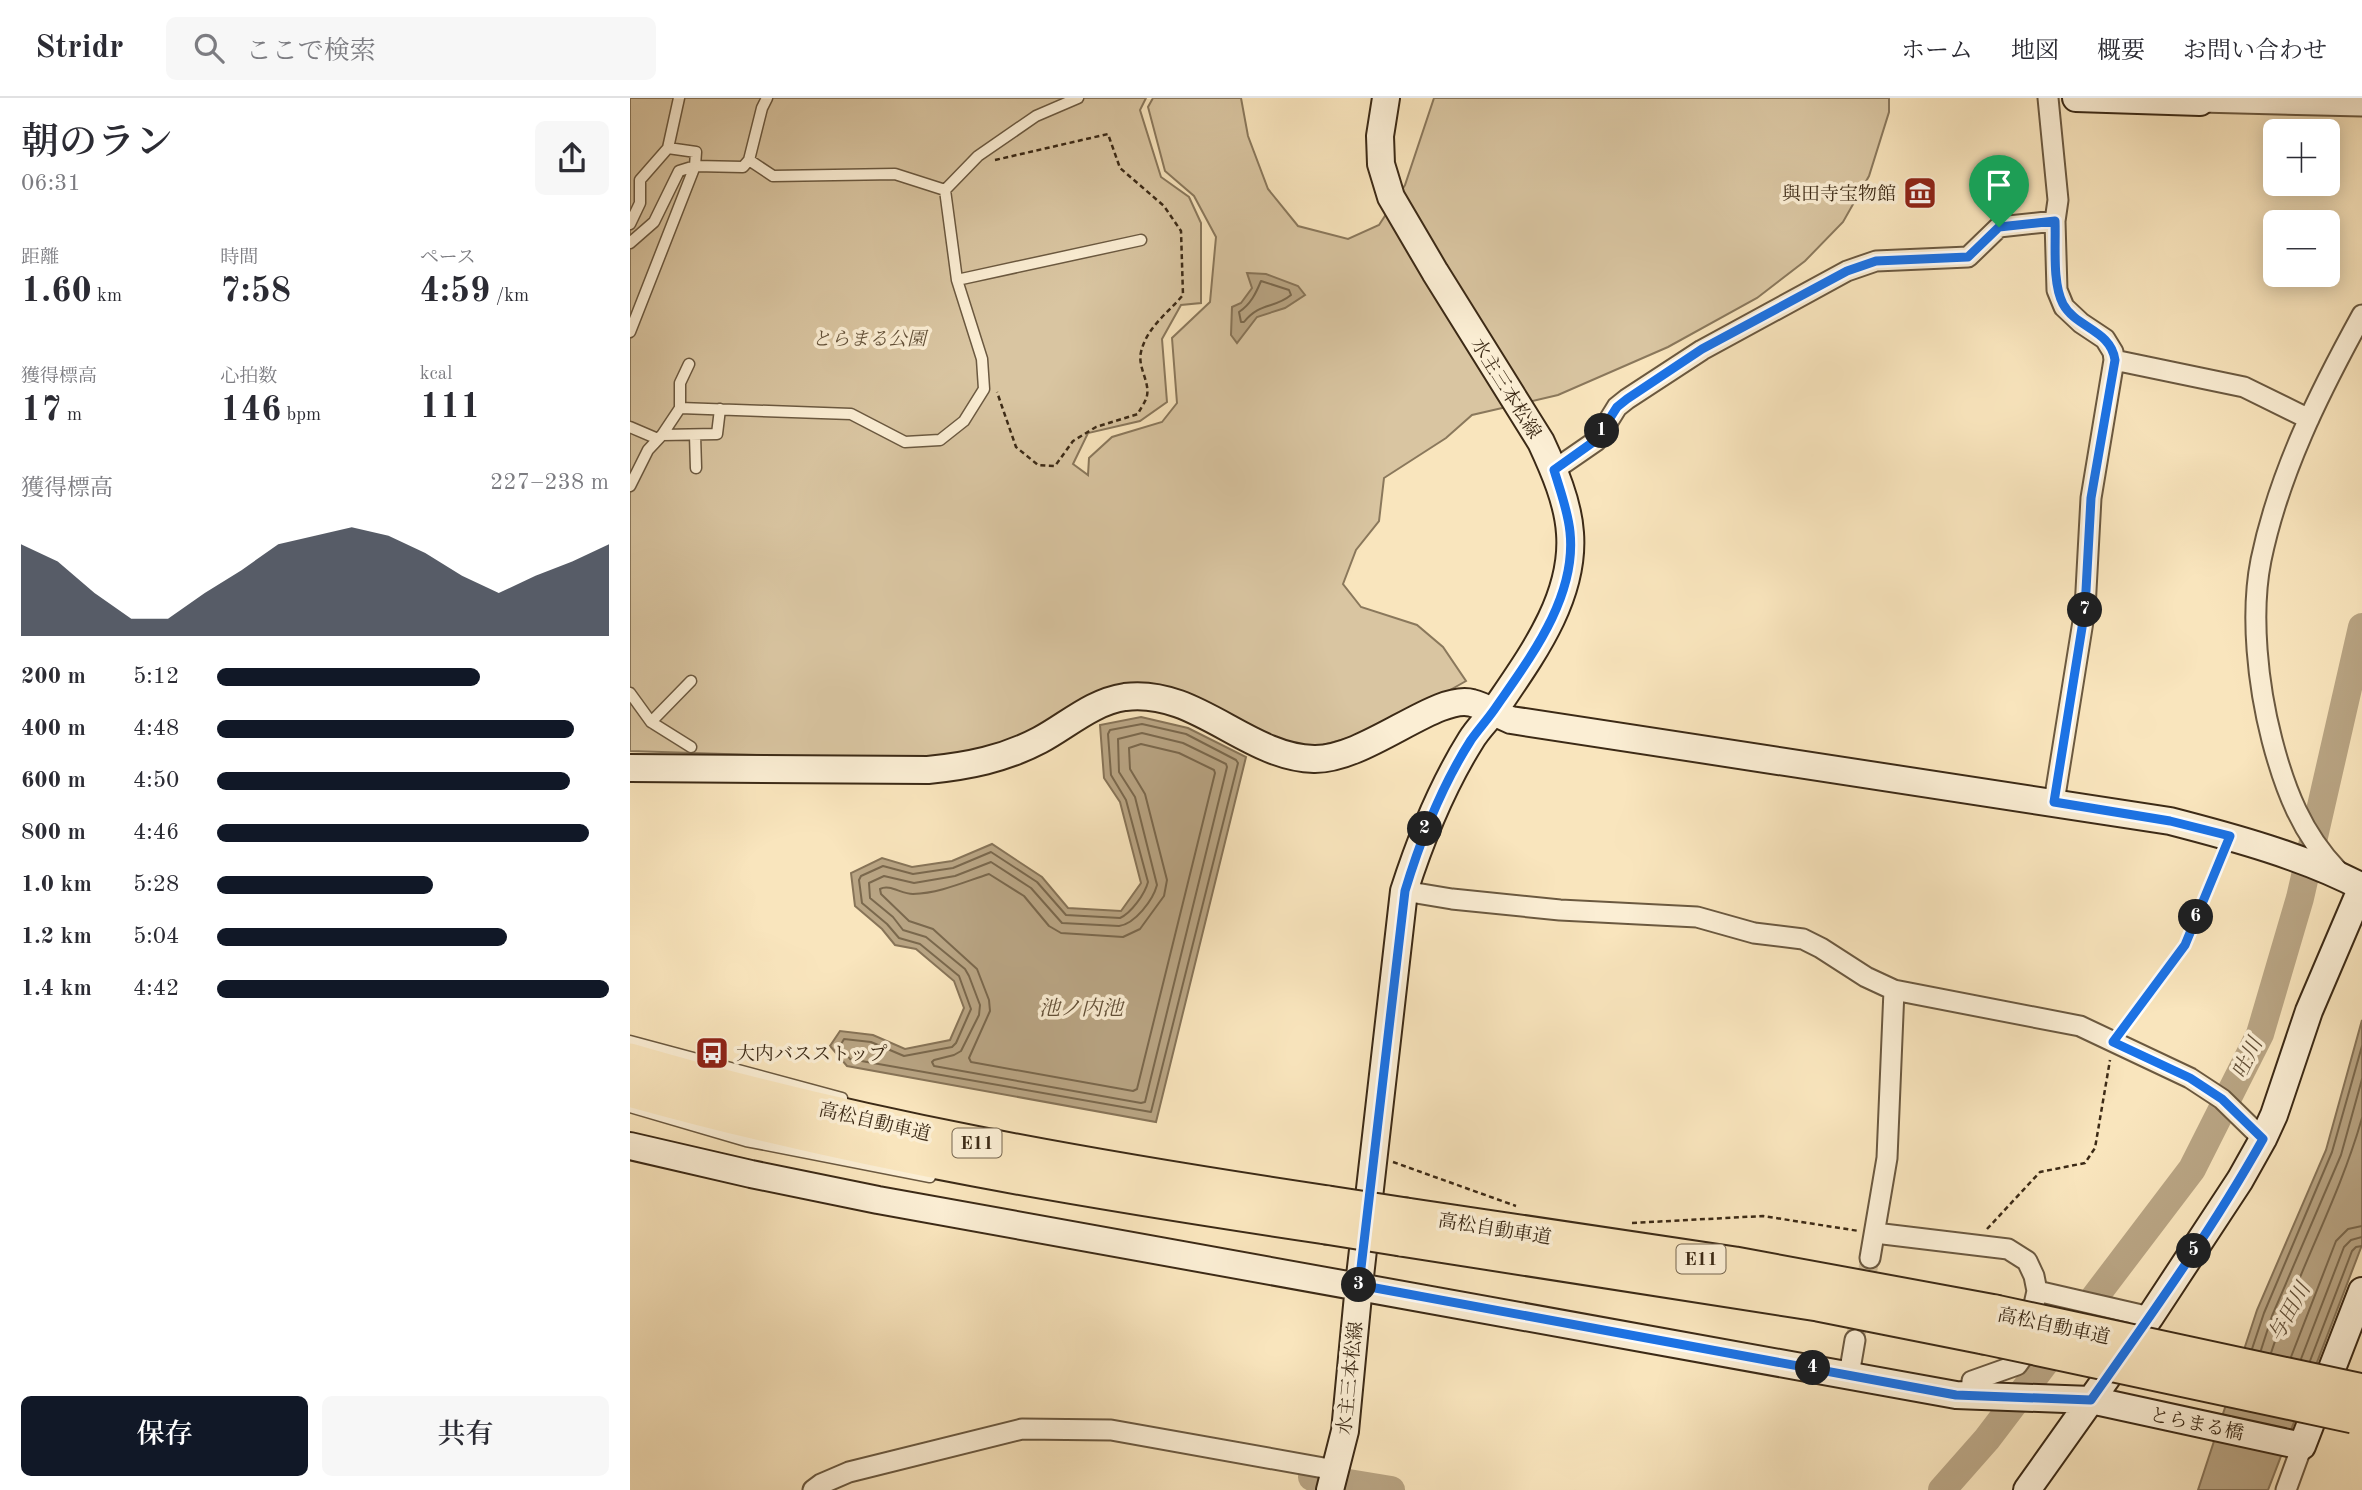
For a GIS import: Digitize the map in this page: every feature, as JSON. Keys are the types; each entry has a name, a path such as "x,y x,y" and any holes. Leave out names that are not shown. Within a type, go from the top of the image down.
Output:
{"highway":[{"name":"高松自動車道","path":"630,1060 924,1134 1172,1192"},
{"name":"高松自動車道","path":"630,1090 716,1114 916,1158 1327,1215 1818,1304 1989,1325 2360,1404"}],"street":[{"name":"水主三本松線","path":"1333,1480 1345,1431 1359,1285 1405,891 1422,836 1445,786 1472,739 1550,622 1566,584 1570,561 1570,532 1554,470 1541,442 1391,197 1381,164 1380,136 1386,98"},
{"path":"2048,98 2057,177 2057,290 2064,306 2081,323 2105,339 2115,360 2091,498 2085,609 2054,802"},
{"path":"2076,98 2362,106"},
{"path":"1554,470 1596,440 1617,407 1627,399 1702,349 1847,271 1876,261 1968,257 1999,227 2055,221"},
{"path":"2356,884 2319,851 2294,807 2278,763 2268,724 2259,664 2257,612 2261,562 2284,477 2323,386 2362,315"},
{"path":"2115,360 2244,387 2309,419"},
{"path":"630,768 928,770 962,766 990,761 1018,751 1091,708 1129,696 1155,698 1177,704 1206,715 1277,751 1314,759 1335,757 1354,751 1440,707 1473,703 1511,720 2170,821 2230,836 2356,884"},
{"path":"2027,1490 2150,1317 2240,1180 2263,1139 2274,1115 2356,884"},
{"path":"1405,891 1451,899 1560,910 1697,917 1754,933 1803,939 1866,977 1894,990 2080,1026 2190,1078 2222,1099 2263,1139"},
{"path":"1870,1258 1887,1158 1894,990"},
{"name":"とらまる橋","path":"630,1146 877,1200 1956,1395 2091,1400 2302,1446"},
{"path":"1875,1233 2008,1249 2027,1261 2034,1276 2036,1291 2022,1359 2017,1365 1972,1381 1982,1396"},
{"path":"2036,1291 2150,1317"},
{"path":"2286,1490 2302,1446 2353,1338 2362,1291"},
{"path":"1849,1375 1855,1340"},
{"path":"813,1490 849,1472 1023,1429 1111,1430 1333,1480"}],"lane":[{"path":"630,224 640,203 640,180 668,148 679,98"},
{"path":"630,243 654,222 678,172 695,166 743,167 748,160 767,98"},
{"path":"945,190 978,156 1037,116 1078,98"},
{"path":"630,332 695,166 696,152 668,148"},
{"path":"748,160 774,176 895,174 945,190"},
{"path":"680,408 851,414 905,442 940,440 964,421 984,389 982,359 957,280 945,190"},
{"path":"957,280 1141,240"},
{"path":"630,486 648,450 680,408 680,383 688,364"},
{"path":"630,427 660,437 717,434 720,409"},
{"path":"695,435 696,468"},
{"path":"651,722 691,681"},
{"path":"630,693 651,722 691,747"},
{"path":"630,1041 856,1102"},
{"path":"630,1107 746,1141 941,1178"},
{"path":"1056,1147 1172,1192"},
{"path":"1061,1196 1172,1192"}],"path":[{"path":"970,166 1108,134 1120,168 1164,206 1181,231 1183,295 1150,329 1141,352 1140,365 1147,397 1138,414 1096,427 1073,441 1055,466 1038,465 1016,447 997,392 984,389"},
{"path":"1971,1245 2040,1172 2085,1163 2095,1148 2113,1042 2185,945 2230,836"},
{"path":"1374,1155 1519,1206"},
{"path":"1623,1224 1763,1216 1875,1233"}],"green space":[{"name":"とらまる公園","path":"630,98 1146,98 1140,110 1161,177 1189,197 1201,223 1201,303 1181,305 1162,339 1167,402 1140,421 1088,433 1073,464 1088,475 1089,458 1112,437 1162,422 1177,403 1172,338 1210,302 1216,237 1194,196 1165,171 1148,107 1153,98 1241,98 1248,136 1268,189 1298,226 1348,239 1379,225 1405,185 1434,98 1889,98 1889,112 1869,176 1843,222 1805,261 1757,298 1668,347 1558,395 1472,415 1446,438 1384,478 1379,521 1356,550 1343,584 1361,607 1417,625 1443,647 1466,681 1381,729 1319,746 1287,744 1250,725 1149,684 971,757 883,759 630,751"}],"water":[{"path":"1247,273 1266,274 1298,286 1305,295 1285,308 1257,317 1237,343 1231,335 1232,307 1241,303 1252,288"},
{"name":"池ノ内池","path":"1141,717 1188,728 1246,757 1156,1122 847,1066 830,1046 840,1031 873,1035 905,1049 950,1040 964,1008 954,981 916,949 895,945 882,929 855,906 851,873 882,858 912,867 952,861 992,844 1042,877 1068,908 1121,911 1141,883 1120,802 1104,778 1100,725"},
{"name":"与田川","path":"2362,1020 2362,1245 2268,1490 2198,1490 2257,1310 2326,1150"}],"waterway":[{"name":"吐川","path":"1942,1490 1987,1439 2192,1169 2260,1034 2300,898 2362,627"},
{"name":"吐川","path":"1312,1477 1391,1490"}],"tunnel":[{"path":"1855,1340 1870,1258"}],"place":[{"name":"與田寺宝物館","path":"1920,193"},
{"name":"大内バスストップ","path":"712,1053"}],"route":[{"path":"2055,221 2057,290 2064,306 2081,323 2105,339 2115,360 2091,498 2085,609 2054,802 2170,821 2230,836 2185,945 2113,1042 2190,1078 2222,1099 2263,1139 2240,1180 2150,1317 2091,1400 1956,1395 1359,1285 1405,891 1422,836 1445,786 1472,739 1550,622 1566,584 1570,561 1570,532 1554,470 1596,440 1617,407 1702,349 1847,271 1876,261 1968,257 1999,227 2055,221"}]}
